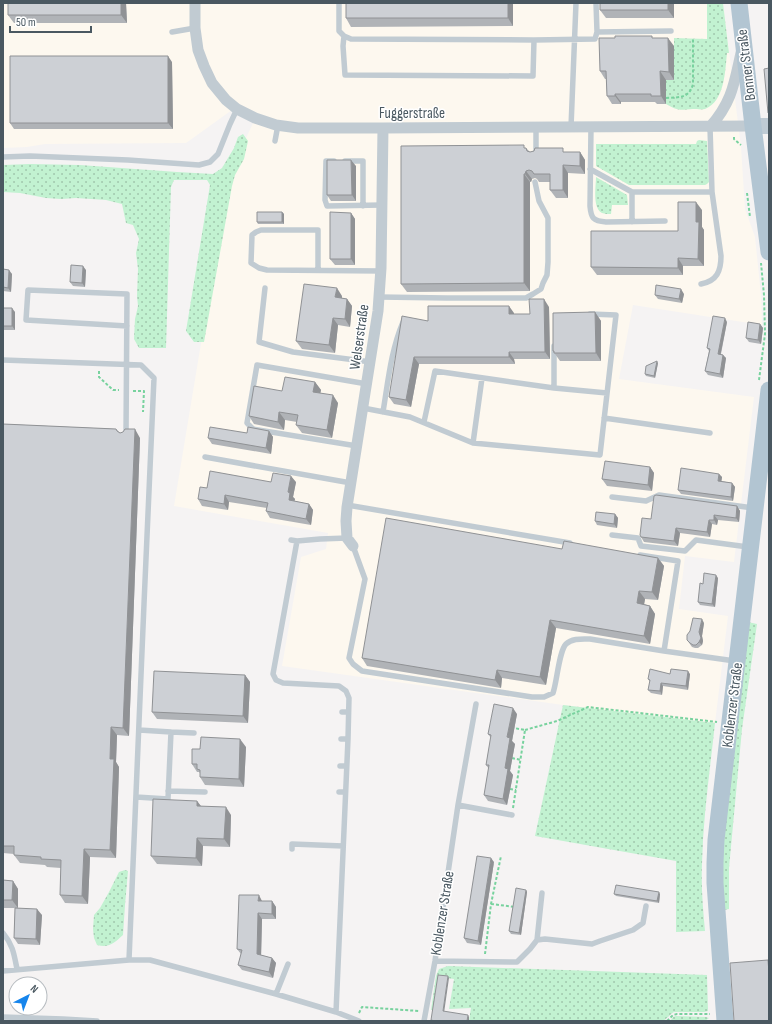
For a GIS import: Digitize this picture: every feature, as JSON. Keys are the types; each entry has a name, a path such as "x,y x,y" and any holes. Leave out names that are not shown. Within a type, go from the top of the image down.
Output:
{"main road":[{"name":"Bonner Straße","path":"739,3 743,43 761,126"},
{"path":"761,126 769,252"},
{"name":"Koblenzer Straße","path":"718,1018 715,863 716,840 769,390"}],"street":[{"name":"Fuggerstraße","path":"195,3 195,28 198,50 207,74 218,91 237,109 266,122 278,125 298,128 761,126"},
{"path":"710,127 728,102 733,89 743,43"},
{"name":"Welserstraße","path":"350,542 346,521 378,311 381,271 383,128"}],"lane":[{"path":"339,3 340,31 344,36 350,39 534,40 595,39 597,32 596,3"},
{"path":"571,127 576,3"},
{"path":"172,32 195,28"},
{"path":"597,32 671,31"},
{"path":"344,36 342,46 344,75 533,76 534,40"},
{"path":"3,157 38,156 199,165 204,164 210,162 218,154 237,109"},
{"path":"276,141 278,125"},
{"path":"591,127 590,206 591,215 594,220 599,222 665,221"},
{"path":"701,284 706,284 716,277 721,265 712,192 710,127"},
{"path":"536,128 536,156"},
{"path":"363,206 363,161 326,161 325,200 327,206 363,206 382,205"},
{"path":"590,169 632,192 712,192"},
{"path":"379,297 526,298 541,289 547,275 548,218 539,201 535,182"},
{"path":"632,192 632,222"},
{"path":"318,270 318,230 261,230 252,235 251,264 259,268 267,270 381,271"},
{"path":"265,288 258,342 293,352 371,362"},
{"path":"126,437 126,365 127,326 127,294 28,290 26,320 127,326"},
{"path":"363,408 410,416 473,443 600,455 616,315 585,314"},
{"path":"383,412 389,370 400,329 404,320"},
{"path":"554,343 554,388"},
{"path":"3,360 141,366 154,378 129,960"},
{"path":"357,446 253,429 247,424 257,365 367,384"},
{"path":"424,422 435,371 554,388 607,393"},
{"path":"473,443 482,378"},
{"path":"604,418 710,433"},
{"path":"205,457 351,483"},
{"path":"612,497 646,502 659,495 755,508"},
{"path":"348,505 578,544"},
{"path":"612,535 638,538 641,546 685,551 696,540 750,548"},
{"path":"336,1012 343,846 341,820 342,792 343,766 348,739 348,698 346,691 339,686 283,683 276,680 273,674 274,651 294,540 320,539 350,542 365,580 349,658 353,664 362,671 532,697 544,697 553,693 556,686 561,655 565,645 578,639 590,639 737,661"},
{"path":"632,554 678,561 664,651"},
{"name":"Koblenzer Straße","path":"424,1021 435,961 458,805 476,704"},
{"path":"342,712 348,712"},
{"path":"139,730 194,732"},
{"path":"136,797 168,798 171,732"},
{"path":"341,739 348,739"},
{"path":"168,791 205,792"},
{"path":"458,805 512,815"},
{"path":"292,849 292,844 343,846"},
{"path":"435,961 517,962 537,940 542,893"},
{"path":"537,940 592,944 633,930 643,923 646,906"},
{"path":"3,933 12,946 17,969"},
{"path":"3,971 129,960 150,960 276,994 357,1020"},
{"path":"276,994 288,964"},
{"path":"3,1017 63,1018 97,1021"}],"path":[{"path":"666,98 686,95 691,90 693,84 693,38"},
{"path":"99,364 99,377 112,390 144,391 143,415"},
{"path":"514,728 525,730 557,721 588,707 730,723"},
{"path":"512,815 525,730"},
{"path":"512,758 521,760"},
{"path":"510,789 516,790"},
{"path":"484,961 492,904 502,856"},
{"path":"492,904 518,908"},
{"path":"357,1020 362,1007 426,1011"},
{"path":"667,1021 673,1015 677,1014 718,1018"}],"shaded area":[{"path":"3,3 723,3 741,147 745,209 755,237 761,295 762,325 633,305 619,379 754,397 734,562 685,556 679,609 728,616 715,723 563,705 282,666 301,557 326,549 328,533 174,506 229,175 254,121 232,110 186,143 45,144 27,147 3,148"}],"green space":[{"path":"707,3 723,3 729,53 727,53 723,85 717,99 712,105 705,109 676,109 666,104 666,83 663,80 674,79 674,38 707,39"},
{"path":"243,134 248,141 244,159 235,175 232,186 204,342 194,342 186,331 210,185 207,180 174,180 171,187 166,348 139,348 134,339 135,319 138,306 138,269 136,253 139,239 133,225 126,223 122,204 106,200 46,198 20,193 3,192 3,165 80,165 213,174 222,168 234,148 238,137"},
{"path":"699,140 707,141 709,182 705,185 629,185 596,166 596,144 696,144"},
{"path":"596,177 627,195 628,205 612,205 611,214 602,213 597,207 595,196"},
{"path":"748,622 757,624 742,729 729,868 729,909 724,910 721,862"},
{"path":"563,705 715,723 705,811 703,846 702,889 705,931 676,932 676,861 535,836"},
{"path":"125,870 128,871 123,935 109,945 97,945 94,938 93,929 94,915 100,908 119,872"},
{"path":"448,966 707,975 708,1011 674,1012 662,1021 469,1021 471,1008 449,1009 454,979 440,977 435,1010 431,1010 436,976 439,969"},
{"path":"676,1016 709,1018 705,1021 671,1020"}],"building":[{"path":"8,3 121,3 121,15 8,15"},
{"path":"346,3 508,3 508,18 346,18"},
{"path":"600,3 668,3 668,10 600,10"},
{"path":"615,36 652,36 652,38 668,38 669,72 660,71 661,96 651,96 651,94 615,94 615,96 607,96 606,71 600,71 599,38 615,38"},
{"path":"10,56 168,56 168,123 10,123"},
{"path":"769,68 769,113 768,113 764,69"},
{"path":"524,145 524,148 530,152 534,151 535,148 563,148 563,152 580,152 580,166 563,165 563,190 550,190 550,174 534,174 529,170 524,174 524,283 401,284 401,146"},
{"path":"327,160 351,160 352,195 327,195"},
{"path":"678,202 696,202 696,222 699,222 698,259 678,258 678,268 591,267 591,231 678,231"},
{"path":"257,212 282,212 282,222 257,222"},
{"path":"330,212 351,213 351,259 330,259"},
{"path":"71,265 83,266 82,283 70,282"},
{"path":"3,269 9,270 8,288 3,287"},
{"path":"304,284 337,288 335,297 347,299 345,319 333,318 329,345 296,341"},
{"path":"656,285 681,289 679,299 655,295"},
{"path":"529,299 544,299 545,352 509,352 509,357 414,357 406,400 389,397 402,316 428,321 428,306 509,306 509,314 530,314"},
{"path":"3,308 12,308 12,326 3,326"},
{"path":"595,312 596,353 554,353 553,313"},
{"path":"713,316 725,318 718,354 723,355 720,374 705,371 710,349 707,348"},
{"path":"748,322 760,324 758,340 746,338"},
{"path":"657,361 654,376 645,374 646,366"},
{"path":"285,377 315,382 313,392 333,395 327,430 296,425 298,415 279,412 278,422 249,416 254,386 282,391"},
{"path":"3,424 116,429 120,433 125,429 135,429 123,728 111,727 110,759 114,759 110,850 84,849 82,896 60,895 61,860 14,855 14,846 3,846"},
{"path":"210,427 247,433 248,427 269,431 266,448 208,438"},
{"path":"605,461 650,467 648,485 602,479"},
{"path":"681,468 719,474 718,481 732,483 731,497 678,490"},
{"path":"210,471 271,482 273,473 291,476 288,492 290,493 289,500 309,504 306,519 266,511 268,503 225,495 224,504 198,499 200,487 207,488"},
{"path":"656,495 737,506 736,518 714,515 714,520 709,520 707,532 676,528 674,541 641,537 642,518 651,519 654,496"},
{"path":"596,512 615,514 614,524 595,521"},
{"path":"386,518 562,549 564,541 658,558 652,592 639,591 637,603 650,606 644,636 550,620 540,677 497,670 495,680 362,658"},
{"path":"704,573 716,575 712,604 698,602 700,583 703,584"},
{"path":"693,618 702,619 699,632 701,638 696,645 693,645 687,640 687,635 690,631"},
{"path":"650,669 670,674 671,669 688,671 686,686 661,683 660,691 648,690"},
{"path":"154,671 245,675 243,716 152,712"},
{"path":"494,704 513,708 507,737 510,738 505,768 508,769 503,799 484,795 489,765 486,765 491,735 488,734"},
{"path":"201,737 240,739 239,779 200,777 200,770 197,769 197,764 192,764 192,749 200,749"},
{"path":"153,799 197,801 197,806 226,807 224,839 197,838 196,858 151,856"},
{"path":"477,856 491,858 478,941 464,938"},
{"path":"3,880 13,881 12,900 3,900"},
{"path":"616,885 659,892 657,901 614,894"},
{"path":"516,888 526,890 519,933 509,931"},
{"path":"239,895 259,895 258,901 272,901 272,914 258,913 257,954 272,958 269,972 238,965 242,950 237,949"},
{"path":"15,908 37,909 36,939 14,938"},
{"path":"768,960 769,1021 734,1021 730,963"},
{"path":"438,975 448,976 443,1011 468,1015 467,1021 431,1020"}]}
